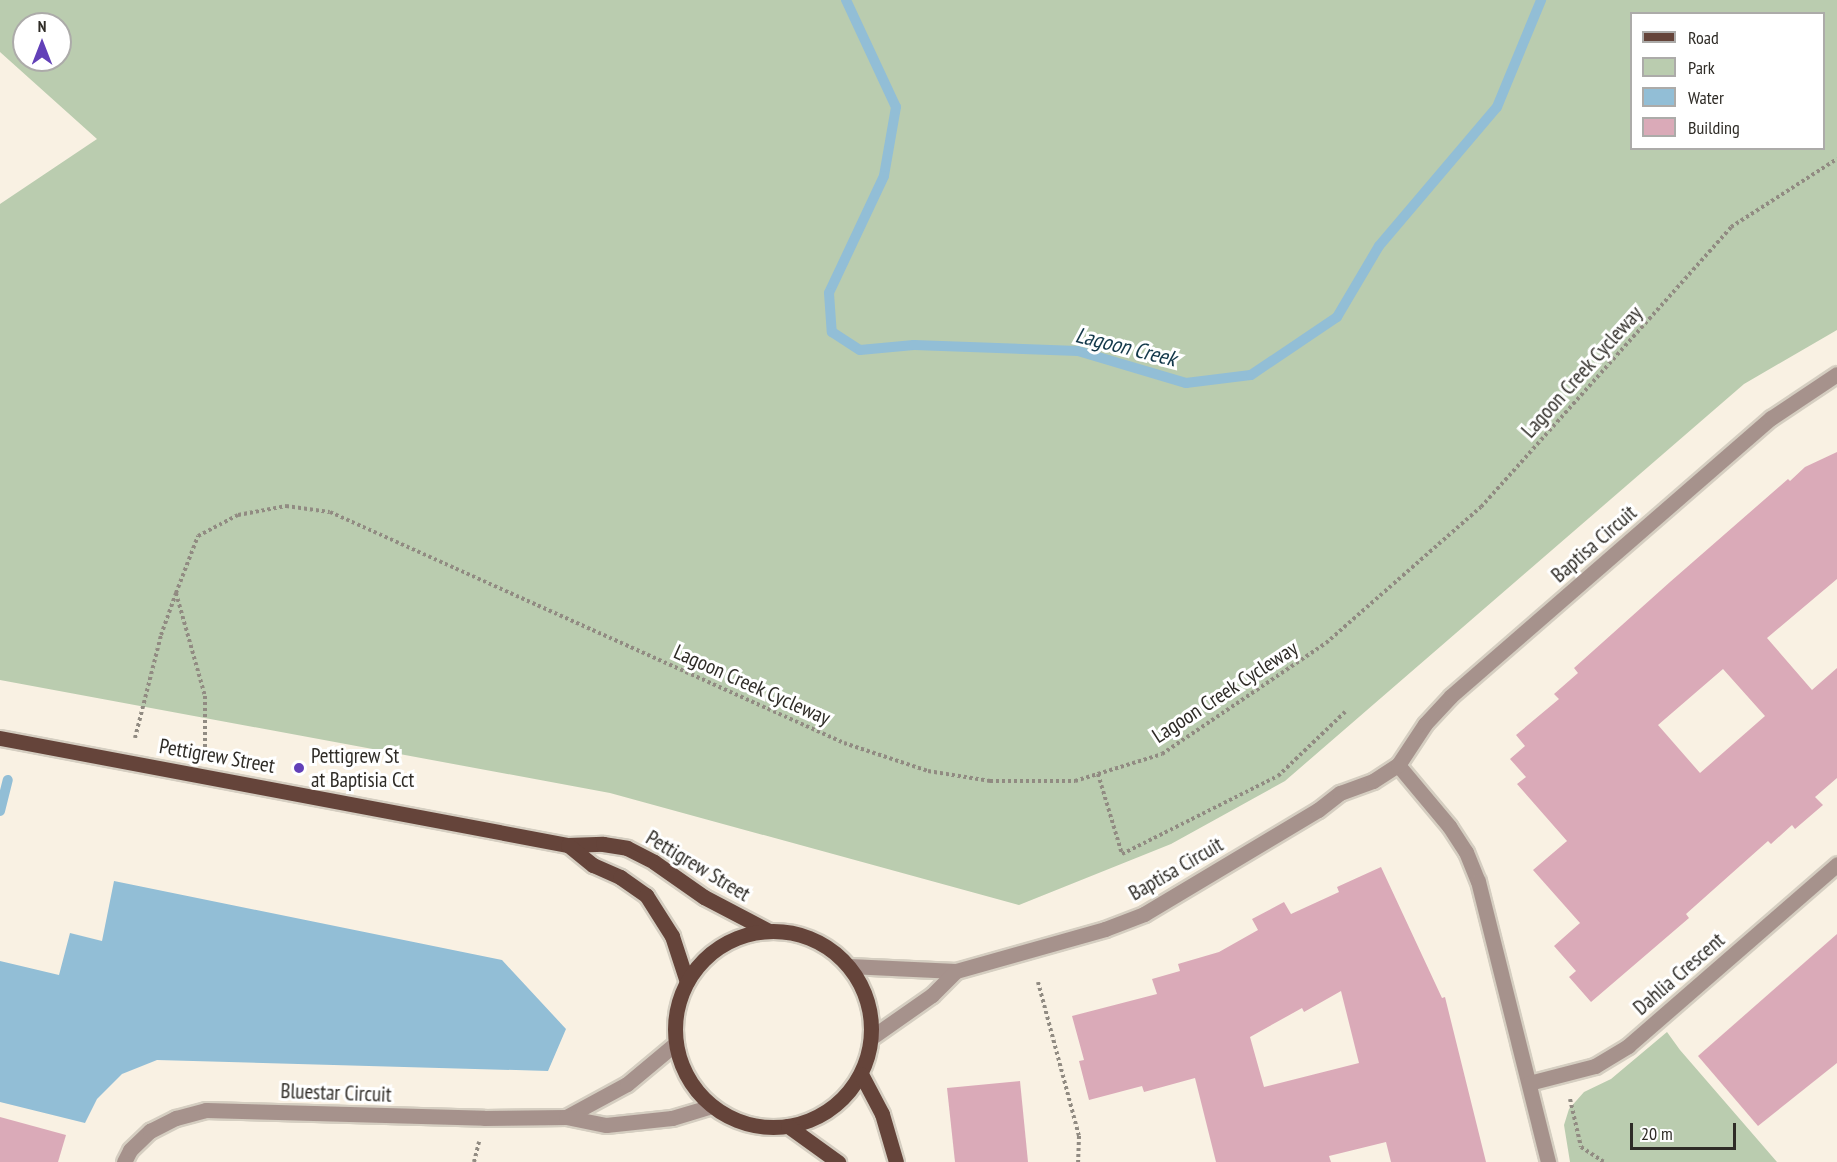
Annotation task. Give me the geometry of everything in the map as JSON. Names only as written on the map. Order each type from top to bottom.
[{"type":"main road","name":"Pettigrew Street","points":[[0,738],[202,774],[568,845],[603,844],[627,848],[654,862],[704,897],[769,931]]},
{"type":"main road","name":"Pettigrew Street","points":[[568,845],[593,866],[620,877],[646,895],[672,936],[687,982]]},
{"type":"main road","points":[[769,931],[799,934],[826,946],[849,966],[862,987],[868,1003],[872,1036],[861,1074],[843,1099],[818,1117],[788,1126],[761,1127],[735,1120],[712,1106],[694,1089],[682,1067],[676,1043],[676,1012],[687,982],[707,956],[736,938],[769,931]]},
{"type":"main road","points":[[861,1074],[882,1114],[896,1162]]},
{"type":"main road","points":[[788,1126],[838,1162]]},
{"type":"street","name":"Baptisa Circuit","points":[[849,966],[956,971],[1105,929],[1144,914],[1318,810],[1340,793],[1373,781],[1398,765],[1425,724],[1451,696],[1771,418],[1837,374]]},
{"type":"street","points":[[1398,765],[1449,826],[1466,852],[1478,881],[1548,1162]]},
{"type":"street","name":"Dahlia Crescent","points":[[1529,1083],[1595,1065],[1628,1046],[1837,864]]},
{"type":"street","name":"Baptisa Circuit","points":[[872,1036],[933,994],[956,971]]},
{"type":"street","name":"Bluestar Circuit","points":[[566,1117],[627,1084],[676,1043]]},
{"type":"street","name":"Bluestar Circuit","points":[[124,1162],[130,1150],[150,1131],[176,1118],[206,1110],[484,1118],[566,1117],[606,1125],[672,1118],[712,1106]]},
{"type":"path","name":"Lagoon Creek Cycleway","points":[[130,762],[161,635],[198,536],[238,514],[286,506],[330,512],[855,747],[928,771],[990,782],[1075,782],[1162,754],[1326,643],[1481,507],[1731,228],[1837,159]]},
{"type":"path","points":[[176,593],[205,696],[207,742],[202,774]]},
{"type":"path","points":[[1098,774],[1122,854],[1278,776],[1345,712]]},
{"type":"path","points":[[1038,982],[1079,1136],[1078,1162]]},
{"type":"path","points":[[1564,1075],[1577,1138],[1581,1147],[1604,1162]]},
{"type":"green space","points":[[0,0],[1837,0],[1837,330],[1744,384],[1285,781],[1171,844],[1019,905],[610,793],[0,680],[0,204],[97,139],[22,72],[72,72],[72,12],[12,12],[12,63],[0,52]]},
{"type":"green space","points":[[1667,1032],[1777,1162],[1570,1162],[1564,1125],[1569,1109],[1584,1092],[1611,1079]]},
{"type":"water","points":[[114,881],[502,960],[566,1029],[548,1071],[157,1060],[122,1074],[97,1099],[85,1123],[0,1102],[0,961],[59,975],[70,933],[102,941]]},
{"type":"building","points":[[1837,452],[1837,579],[1767,638],[1812,690],[1837,668],[1837,778],[1815,797],[1823,805],[1795,829],[1792,825],[1771,844],[1768,841],[1686,914],[1689,918],[1591,1002],[1569,977],[1576,971],[1554,946],[1580,923],[1533,870],[1567,841],[1517,784],[1526,777],[1510,759],[1525,746],[1516,735],[1559,699],[1554,694],[1578,673],[1574,668],[1788,479],[1790,481],[1805,467]],"holes":[[[1723,669],[1765,716],[1700,773],[1658,725]]]},
{"type":"building","points":[[1381,867],[1442,998],[1445,997],[1486,1162],[1391,1162],[1386,1142],[1329,1156],[1331,1162],[1216,1162],[1195,1078],[1144,1092],[1142,1086],[1089,1100],[1079,1061],[1084,1060],[1072,1016],[1157,994],[1152,979],[1180,971],[1178,964],[1219,952],[1258,930],[1252,919],[1284,902],[1291,914],[1339,892],[1337,887]],"holes":[[[1341,991],[1359,1063],[1264,1087],[1250,1037],[1302,1008],[1304,1012]]]},
{"type":"building","points":[[1837,934],[1837,1063],[1758,1126],[1698,1056]]},
{"type":"building","points":[[1020,1081],[1028,1162],[955,1162],[947,1088]]},
{"type":"building","points":[[0,1117],[66,1135],[58,1162],[0,1162]]},
{"type":"waterway","name":"Lagoon Creek","points":[[846,0],[896,107],[884,176],[829,293],[832,332],[860,350],[914,345],[1078,351],[1186,383],[1251,375],[1337,317],[1379,246],[1497,107],[1541,0]]},
{"type":"waterway","points":[[0,811],[8,780]]},
{"type":"place","name":"Pettigrew St at Baptisia Cct","points":[[299,768]]}]
